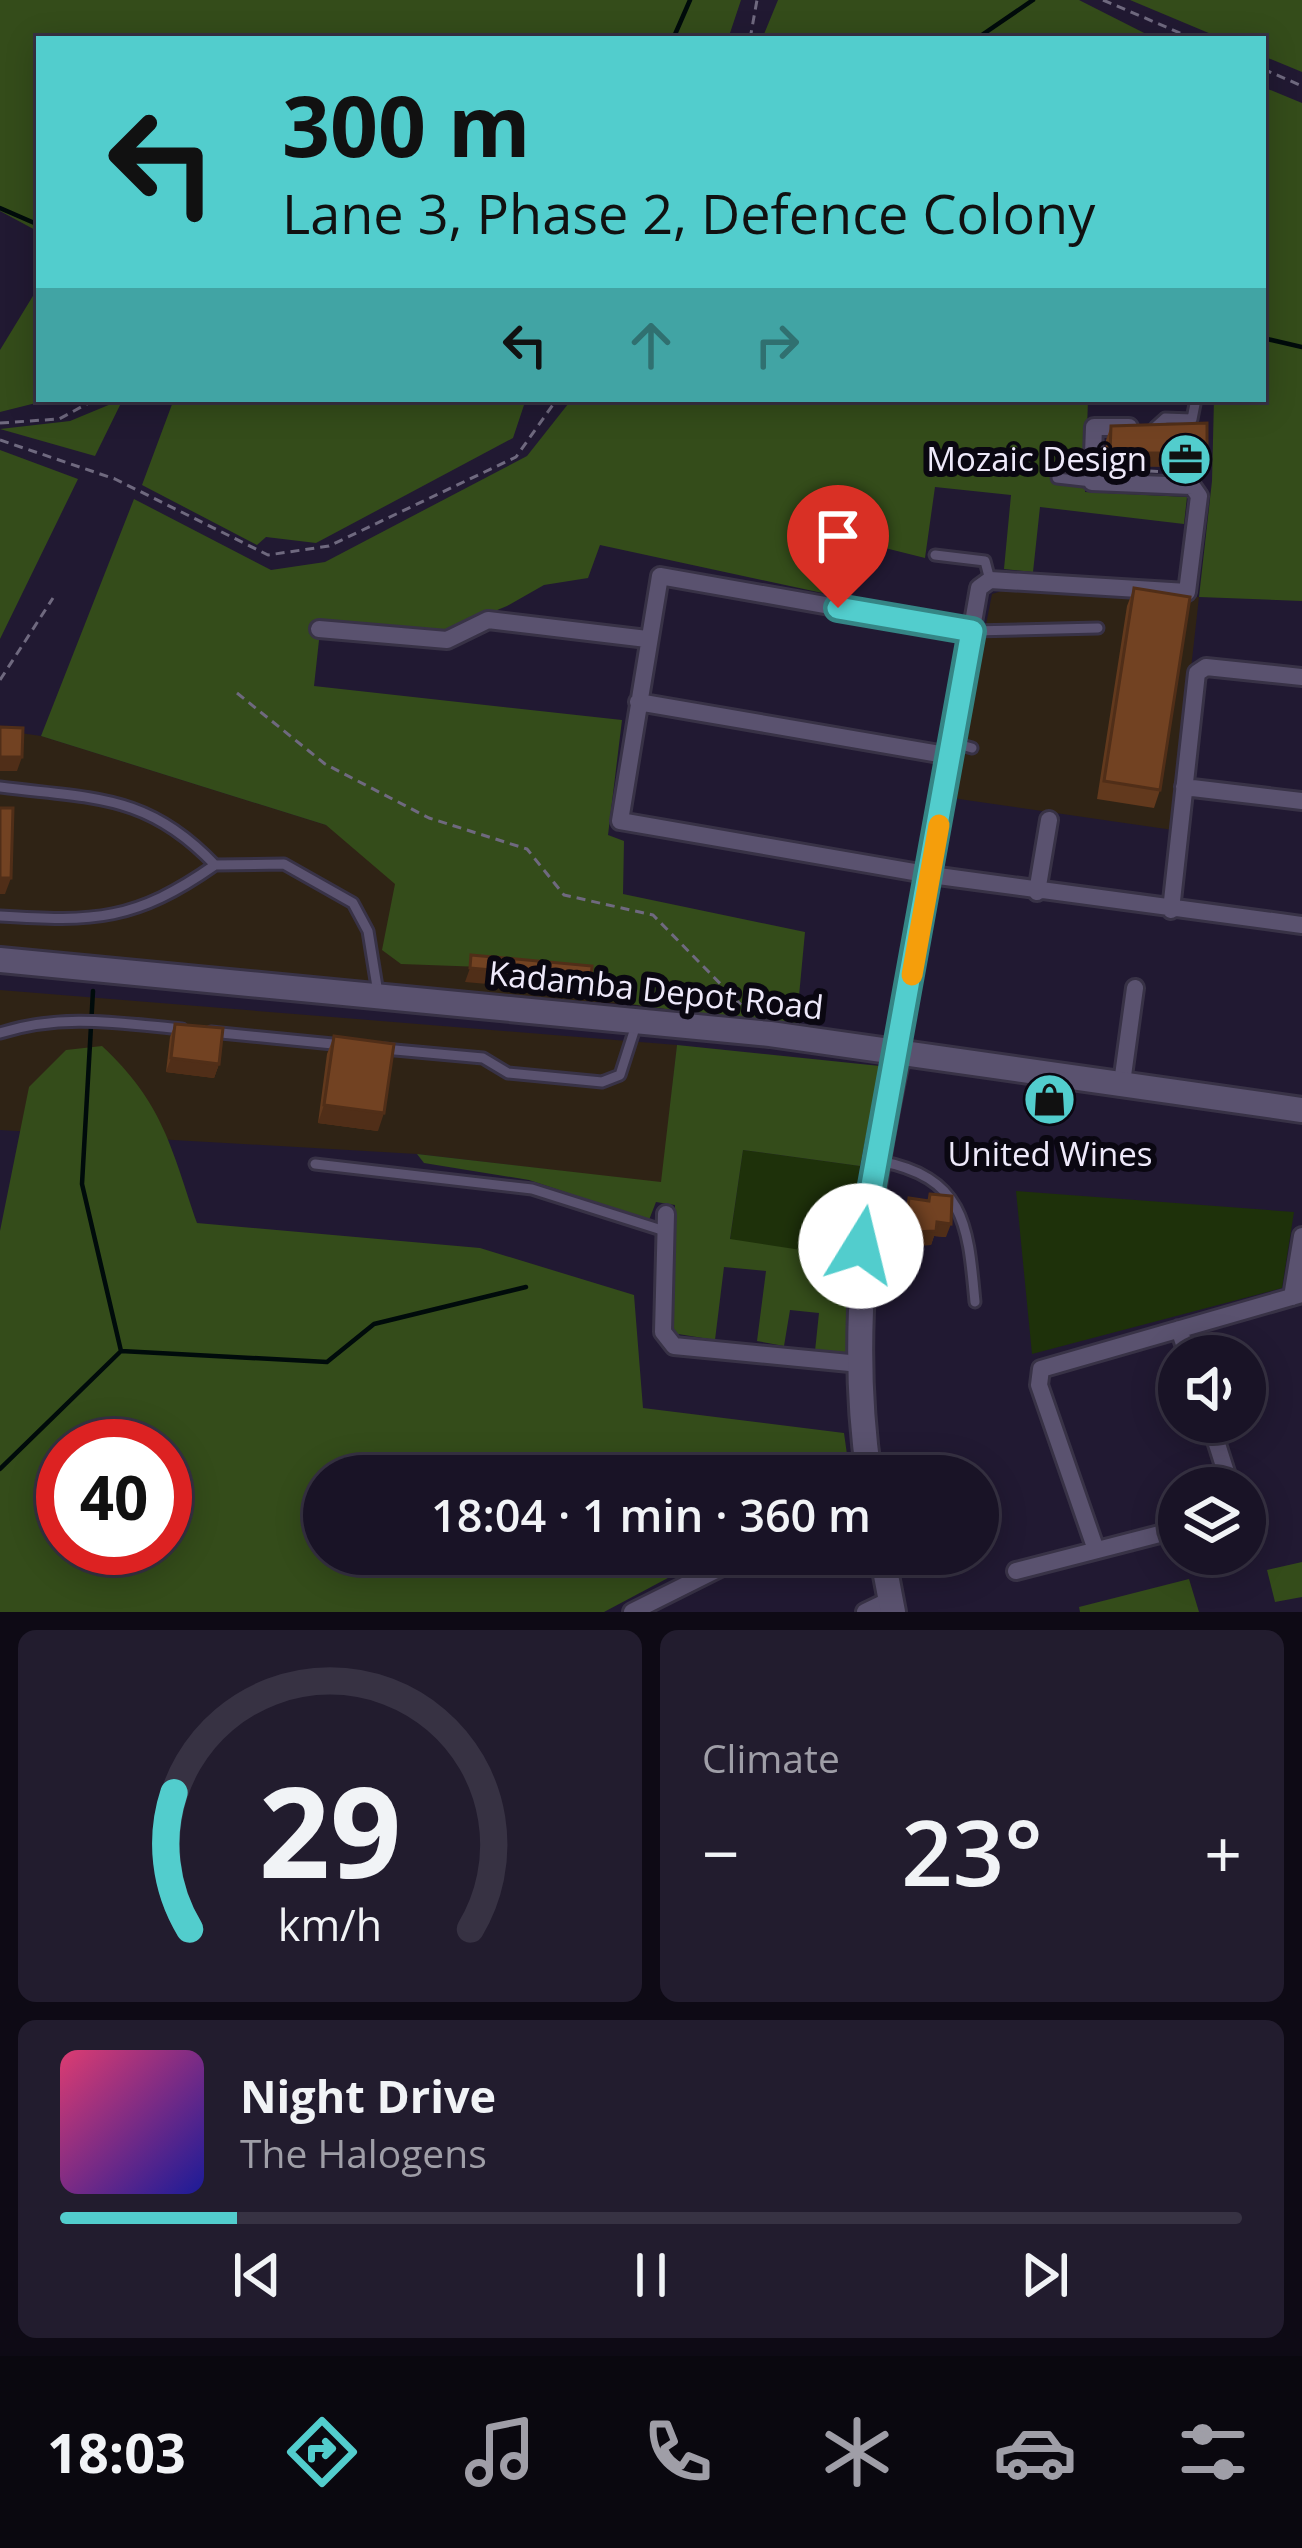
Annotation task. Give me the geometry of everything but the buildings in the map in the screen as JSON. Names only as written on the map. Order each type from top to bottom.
[{"type":"street","points":[[867,1455],[860,1364],[861,1246],[979,588],[990,580],[1187,592],[1199,496],[1186,486],[1092,482],[1094,427],[1155,427]]},
{"type":"street","points":[[972,631],[660,576],[620,821],[1037,892],[1302,925]]},
{"type":"street","points":[[320,629],[446,640],[488,620],[647,640]]},
{"type":"street","points":[[1171,910],[1197,673],[1206,667],[1302,677]]},
{"type":"street","points":[[638,703],[952,749]]},
{"type":"street","points":[[1184,787],[1302,801]]},
{"type":"street","points":[[1037,892],[1049,820]]},
{"type":"street","name":"Kadamba Depot Road","points":[[0,960],[770,1034],[1302,1110]]},
{"type":"street","points":[[1121,1083],[1136,988]]},
{"type":"street","points":[[667,1223],[663,1332],[674,1346],[860,1364]]},
{"type":"street","points":[[1096,1550],[1038,1376],[1052,1362],[1297,1295],[1302,1236]]},
{"type":"street","points":[[1180,1329],[1182,1335]]},
{"type":"street","points":[[1016,1571],[1158,1534]]},
{"type":"street","points":[[632,1612],[706,1575]]},
{"type":"street","points":[[865,1612],[891,1606],[886,1575]]},
{"type":"lane","points":[[1155,427],[1165,418],[1192,418],[1195,402]]},
{"type":"lane","points":[[1057,478],[1092,482]]},
{"type":"lane","points":[[935,556],[985,561],[990,580]]},
{"type":"lane","points":[[972,631],[1098,628]]},
{"type":"lane","points":[[952,749],[972,748]]},
{"type":"lane","points":[[0,787],[132,804],[182,830],[215,865]]},
{"type":"lane","points":[[0,916],[78,921],[163,901],[215,865],[284,864],[353,903],[368,931],[379,994]]},
{"type":"lane","points":[[0,1033],[39,1021],[73,1018],[346,1045]]},
{"type":"lane","points":[[369,1047],[483,1058],[508,1073],[602,1082],[620,1075],[637,1019]]},
{"type":"lane","points":[[874,1161],[915,1172],[951,1196],[970,1240],[975,1302]]},
{"type":"lane","points":[[315,1164],[532,1189],[667,1223]]},
{"type":"path","points":[[751,36],[757,0]]},
{"type":"path","points":[[1103,0],[1187,36]]},
{"type":"path","points":[[1266,70],[1302,86]]},
{"type":"path","points":[[0,423],[59,418],[90,402]]},
{"type":"path","points":[[0,440],[115,479],[268,555],[328,546],[515,457],[555,402]]},
{"type":"path","points":[[1186,466],[1186,486]]},
{"type":"path","points":[[1149,471],[1170,467]]},
{"type":"path","points":[[0,680],[53,598]]},
{"type":"path","points":[[237,693],[325,764],[429,818],[527,849],[564,895],[653,915],[770,1034]]},
{"type":"shaded area","points":[[1011,588],[1199,597],[1173,830],[952,798],[992,594]]},
{"type":"shaded area","points":[[0,730],[41,736],[326,825],[650,903],[646,1006],[0,954]]},
{"type":"shaded area","points":[[0,990],[677,1045],[662,1183],[417,1154],[0,1130]]},
{"type":"green space","points":[[0,0],[741,0],[729,36],[36,36],[36,230],[0,211]]},
{"type":"green space","points":[[778,0],[1079,0],[1150,36],[763,36]]},
{"type":"green space","points":[[1130,0],[1302,0],[1302,72],[1266,57],[1266,36],[1216,36]]},
{"type":"green space","points":[[1266,88],[1302,103],[1302,601],[1199,597],[1212,481],[1214,402],[1266,402]]},
{"type":"green space","points":[[36,291],[36,402],[40,402],[0,412],[0,350]]},
{"type":"green space","points":[[122,402],[95,456],[0,429],[70,421]]},
{"type":"green space","points":[[173,402],[525,402],[513,438],[316,543],[266,537],[257,545],[142,485]]},
{"type":"green space","points":[[570,402],[1088,402],[1085,492],[1187,497],[1184,524],[1040,507],[1033,572],[1004,569],[1011,495],[935,487],[925,558],[837,536],[827,594],[600,545],[588,578],[544,585],[446,631],[321,622],[314,686],[622,720],[608,835],[624,841],[623,894],[805,932],[796,1028],[610,1001],[602,978],[564,970],[401,964],[382,950],[395,884],[326,825],[41,736],[134,499],[271,570],[325,562],[527,456]]},
{"type":"green space","points":[[0,450],[78,479],[0,639]]},
{"type":"green space","points":[[677,1045],[880,1066],[860,1166],[743,1150],[730,1239],[847,1257],[846,1356],[815,1351],[819,1313],[790,1310],[784,1346],[757,1341],[766,1271],[724,1267],[715,1340],[672,1333],[675,1205],[656,1202],[649,1220],[529,1180],[424,1163],[417,1154],[661,1182]]},
{"type":"green space","points":[[102,1046],[139,1087],[163,1127],[197,1223],[480,1248],[634,1295],[643,1408],[844,1433],[847,1455],[303,1455],[303,1575],[674,1575],[604,1612],[0,1612],[0,1231],[29,1087],[66,1050]]},
{"type":"green space","points":[[743,1150],[860,1166],[847,1257],[730,1240]]},
{"type":"green space","points":[[1016,1191],[1294,1212],[1282,1288],[1032,1354]]},
{"type":"green space","points":[[1302,1562],[1302,1597],[1275,1602],[1267,1570]]},
{"type":"green space","points":[[1189,1579],[1199,1612],[1080,1612],[1079,1607]]},
{"type":"waterway","points":[[674,36],[690,0]]},
{"type":"waterway","points":[[980,36],[1033,0]]},
{"type":"waterway","points":[[0,208],[36,224]]},
{"type":"waterway","points":[[1266,339],[1302,347]]},
{"type":"waterway","points":[[93,991],[82,1184],[121,1351]]},
{"type":"waterway","points":[[0,1469],[121,1351],[327,1362],[374,1324],[526,1287]]},
{"type":"slow traffic","points":[[912,975],[939,825]]},
{"type":"place","name":"Mozaic Design","points":[[1186,459]]},
{"type":"place","name":"United Wines","points":[[1050,1100]]},
{"type":"route","points":[[838,608],[972,631],[861,1246]]}]
